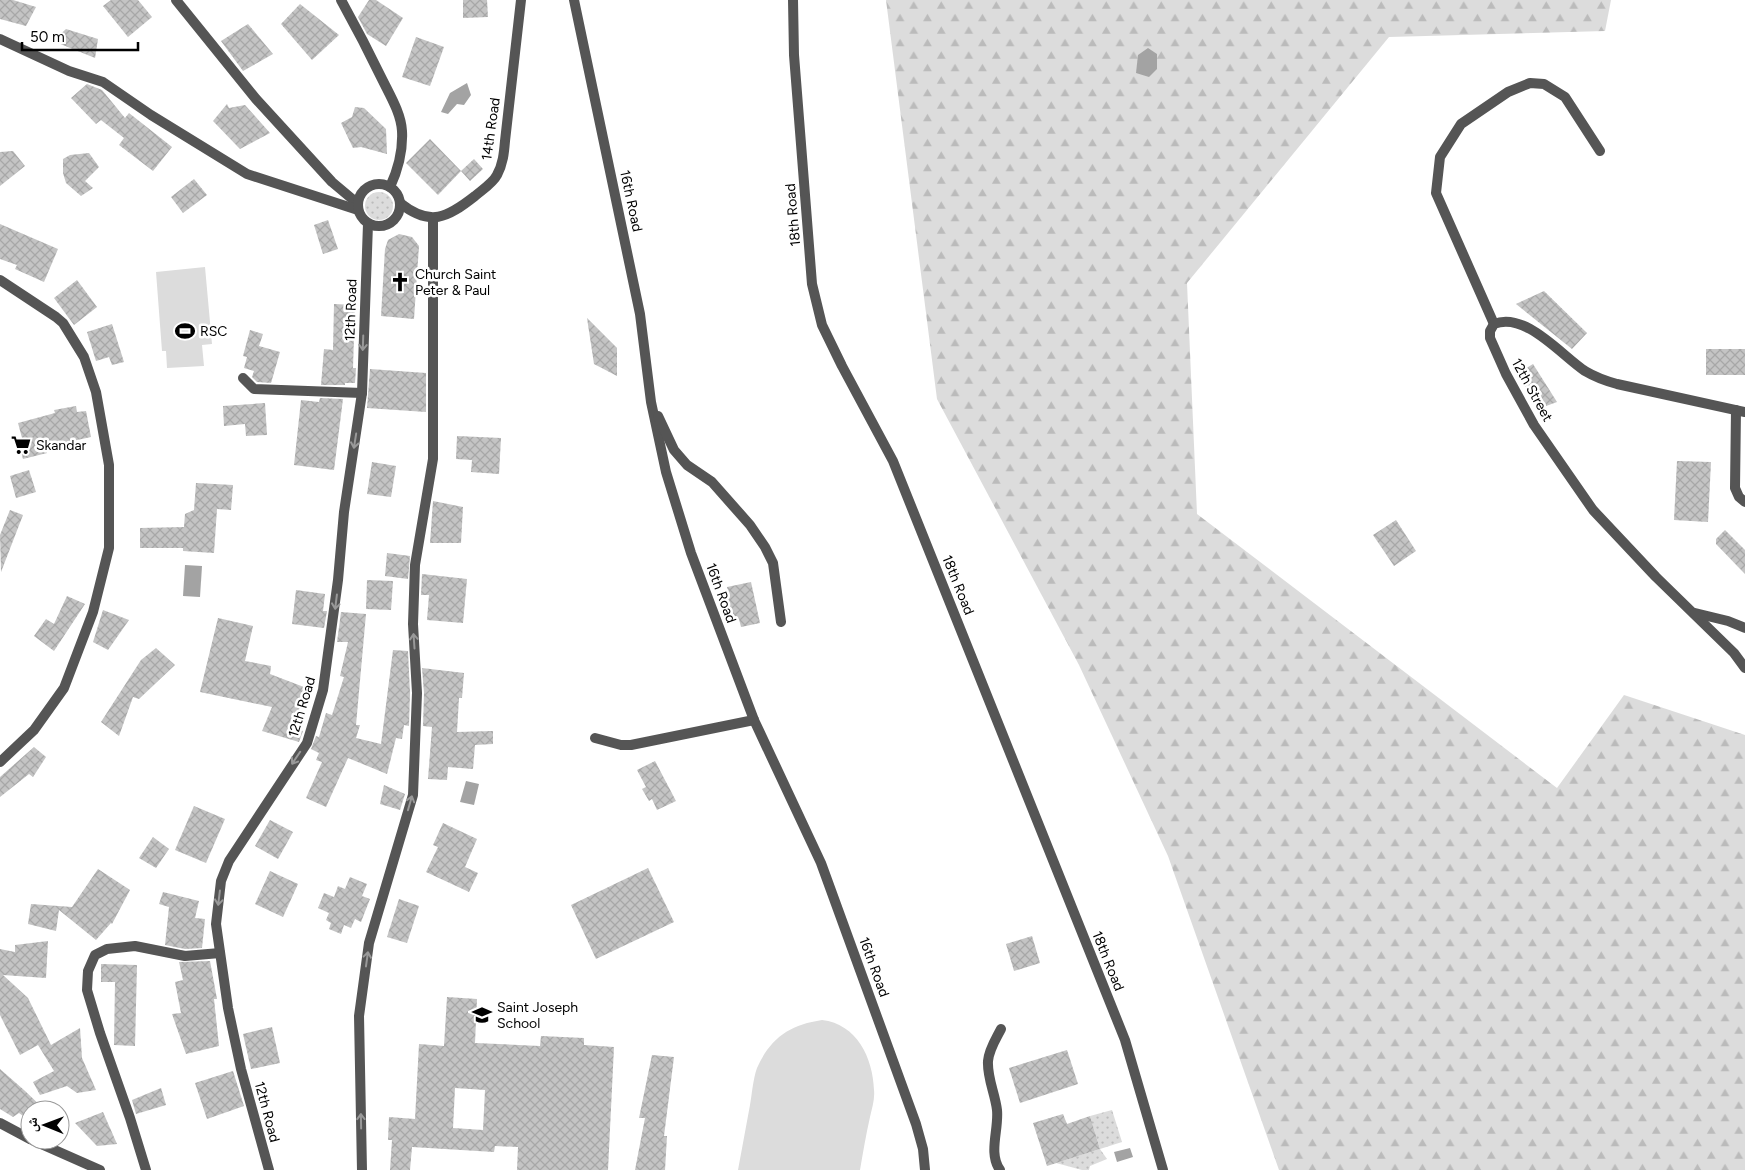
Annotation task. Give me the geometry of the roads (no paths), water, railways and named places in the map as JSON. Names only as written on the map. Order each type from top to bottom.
[{"type":"street","points":[[176,0],[256,98],[332,182],[357,206],[360,216],[368,224],[374,226],[387,225],[397,216],[400,203],[398,196],[390,187],[378,184],[372,185],[362,192],[357,206]]},
{"type":"street","points":[[341,0],[364,41],[395,105],[400,123],[402,132],[398,169],[390,187]]},
{"type":"street","name":"14th Road","points":[[433,218],[450,214],[496,177],[502,162],[505,141],[521,0]]},
{"type":"street","name":"16th Road","points":[[574,0],[640,314],[651,402],[666,472],[691,553],[754,720],[821,863],[916,1124],[925,1170]]},
{"type":"street","name":"18th Road","points":[[792,0],[794,55],[812,284],[822,325],[850,382],[893,461],[1125,1040],[1163,1170]]},
{"type":"street","points":[[0,39],[69,71],[103,82],[151,115],[247,174],[357,206]]},
{"type":"street","points":[[1600,152],[1565,97],[1544,84],[1530,83],[1508,92],[1462,124],[1440,157],[1436,192],[1494,324],[1507,320],[1534,331],[1584,370],[1600,379],[1741,411],[1735,488],[1739,497],[1745,502]]},
{"type":"street","points":[[362,1170],[359,1016],[370,943],[413,794],[417,693],[413,624],[414,565],[433,459],[433,218],[415,213],[400,203]]},
{"type":"street","name":"12th Road","points":[[269,1170],[241,1069],[228,1008],[216,924],[221,880],[228,861],[307,743],[324,690],[337,590],[344,512],[362,393],[368,224]]},
{"type":"street","points":[[0,280],[56,317],[84,357],[96,392],[107,450],[110,538],[108,560],[93,612],[64,688],[34,730],[0,762]]},
{"type":"street","name":"12th Street","points":[[1494,324],[1490,331],[1490,338],[1506,374],[1534,425],[1593,510],[1656,577],[1744,664]]},
{"type":"street","points":[[243,378],[254,389],[362,393]]},
{"type":"street","points":[[651,402],[674,450],[687,465],[712,482],[750,525],[765,547],[773,563],[781,622]]},
{"type":"street","points":[[1694,613],[1728,621],[1745,628]]},
{"type":"street","points":[[595,738],[621,745],[631,745],[754,720]]},
{"type":"street","points":[[146,1170],[87,990],[86,982],[90,965],[95,955],[107,949],[135,946],[184,956],[220,953]]},
{"type":"street","points":[[999,1170],[994,1157],[997,1110],[988,1068],[991,1048],[1001,1028]]},
{"type":"street","points":[[0,1123],[20,1134]]},
{"type":"street","points":[[54,1150],[100,1170]]},
{"type":"place","name":"Church Saint Peter & Paul","points":[[400,282]]},
{"type":"place","name":"RSC","points":[[185,331]]},
{"type":"place","name":"Skandar","points":[[21,445]]},
{"type":"place","name":"Saint Joseph School","points":[[482,1015]]}]
